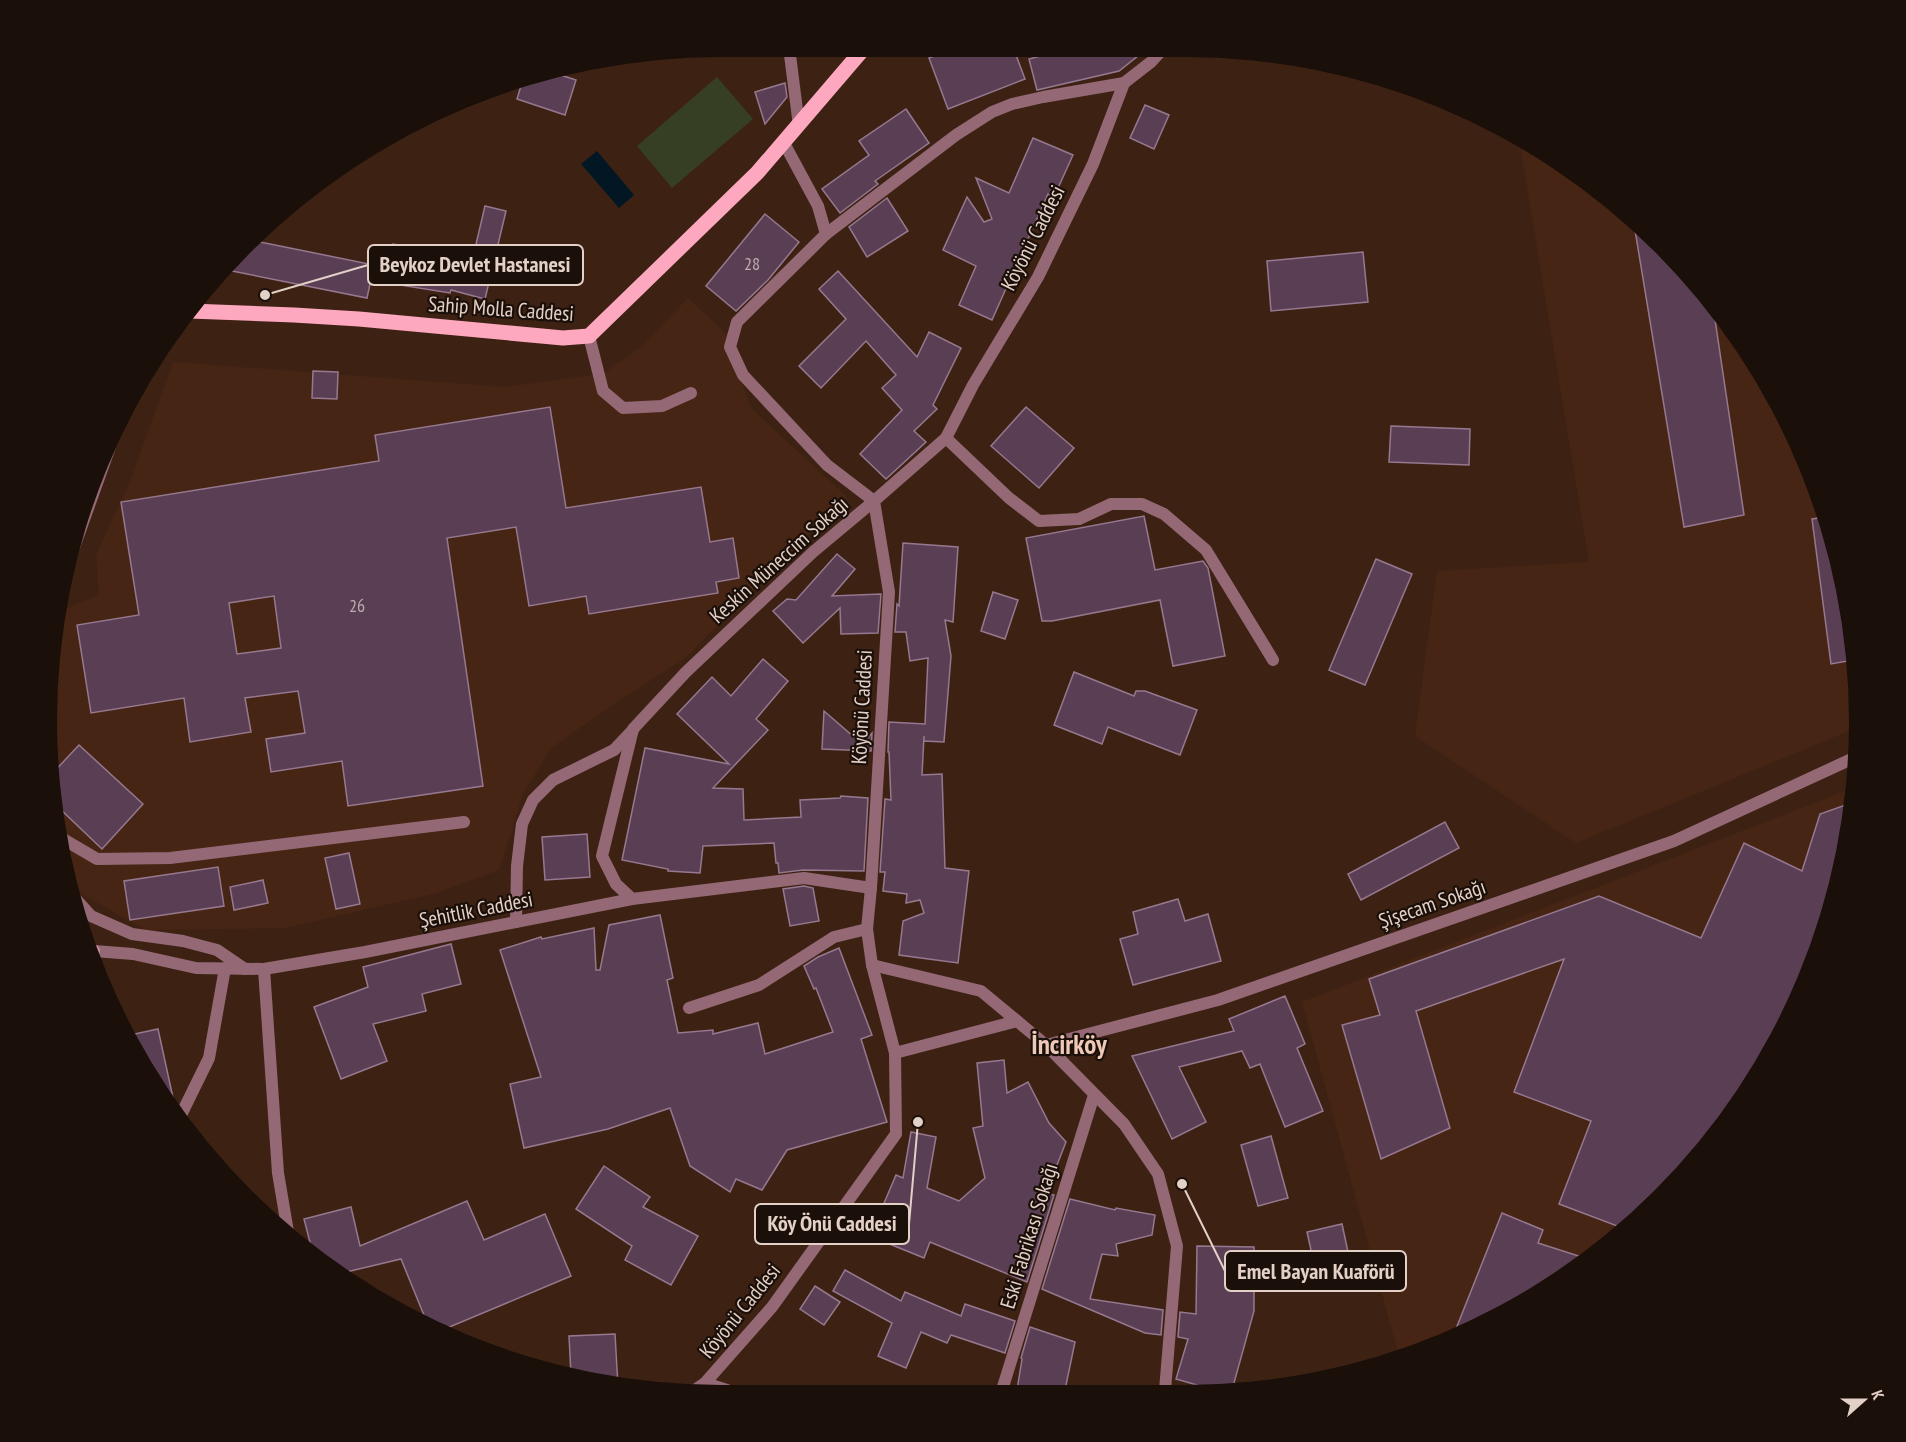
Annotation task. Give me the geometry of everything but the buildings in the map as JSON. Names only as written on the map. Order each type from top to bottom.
[{"type":"main road","name":"Sahip Molla Caddesi","points":[[199,311],[294,315],[563,338],[589,336],[757,173],[857,57]]},
{"type":"street","points":[[790,57],[799,126]]},
{"type":"street","points":[[1124,83],[1156,57]]},
{"type":"street","name":"Keskin Müneccim Sokağı","points":[[516,922],[517,866],[522,824],[533,800],[553,780],[614,750],[686,672],[813,552],[874,501],[827,465],[743,375],[730,347],[737,322],[826,234],[956,135],[992,112],[1012,104],[1043,97],[1124,83]]},
{"type":"street","name":"Köyönü Caddesi","points":[[701,1385],[772,1307],[896,1134],[895,1053],[872,965],[867,929],[889,592],[874,501],[946,438],[973,385],[1038,277],[1094,164],[1124,83]]},
{"type":"street","points":[[784,143],[818,206],[826,234]]},
{"type":"street","points":[[589,336],[603,391],[623,408],[662,406],[691,393]]},
{"type":"street","points":[[946,438],[1009,498],[1040,520],[1079,519],[1111,504],[1142,504],[1164,514],[1206,550],[1273,660]]},
{"type":"street","name":"Keskin Müneccim Sokağı","points":[[632,899],[616,884],[602,856],[633,729]]},
{"type":"street","name":"Şişecam Sokağı","points":[[1046,1045],[1218,1000],[1674,841],[1848,761]]},
{"type":"street","points":[[69,842],[97,859],[170,858],[464,822]]},
{"type":"street","name":"Şehitlik Caddesi","points":[[98,950],[133,954],[196,968],[264,969],[632,899],[804,878],[871,888]]},
{"type":"street","points":[[85,909],[91,916],[132,934],[183,941],[217,950],[245,969]]},
{"type":"street","points":[[689,1008],[759,985],[834,937],[867,929]]},
{"type":"street","points":[[872,965],[981,991],[1046,1045],[1124,1124],[1158,1174],[1177,1246],[1165,1385]]},
{"type":"street","points":[[183,1110],[209,1059],[225,968]]},
{"type":"street","points":[[264,969],[278,1173],[286,1223]]},
{"type":"street","points":[[895,1053],[1017,1021]]},
{"type":"street","name":"Eski Fabrikası Sokağı","points":[[1004,1385],[1094,1095]]},
{"type":"shaded area","points":[[1521,148],[1589,194],[1655,251],[1712,317],[1760,389],[1781,427],[1798,467],[1814,508],[1826,549],[1843,634],[1848,678],[1849,731],[1576,843],[1415,736],[1437,571],[1589,562]]},
{"type":"shaded area","points":[[688,298],[732,339],[733,356],[751,408],[847,497],[684,659],[551,748],[523,794],[499,870],[437,893],[285,928],[146,930],[80,893],[70,851],[58,764],[58,678],[67,608],[99,595],[96,555],[129,484],[173,362],[504,387],[603,374],[642,346]]},
{"type":"shaded area","points":[[1845,791],[1836,851],[1826,893],[1814,934],[1798,975],[1781,1015],[1760,1053],[1712,1125],[1655,1191],[1589,1248],[1554,1273],[1479,1317],[1397,1350],[1302,1002]]},
{"type":"green space","points":[[717,77],[753,119],[672,188],[637,146]]},
{"type":"water","points":[[597,151],[634,195],[619,208],[581,164]]},
{"type":"place","name":"Beykoz Devlet Hastanesi","points":[[265,295]]},
{"type":"place","name":"Köy Önü Caddesi","points":[[918,1122]]},
{"type":"place","name":"Emel Bayan Kuaförü","points":[[1182,1184]]},
{"type":"district","name":"İncirköy","points":[[1069,1045]]}]
